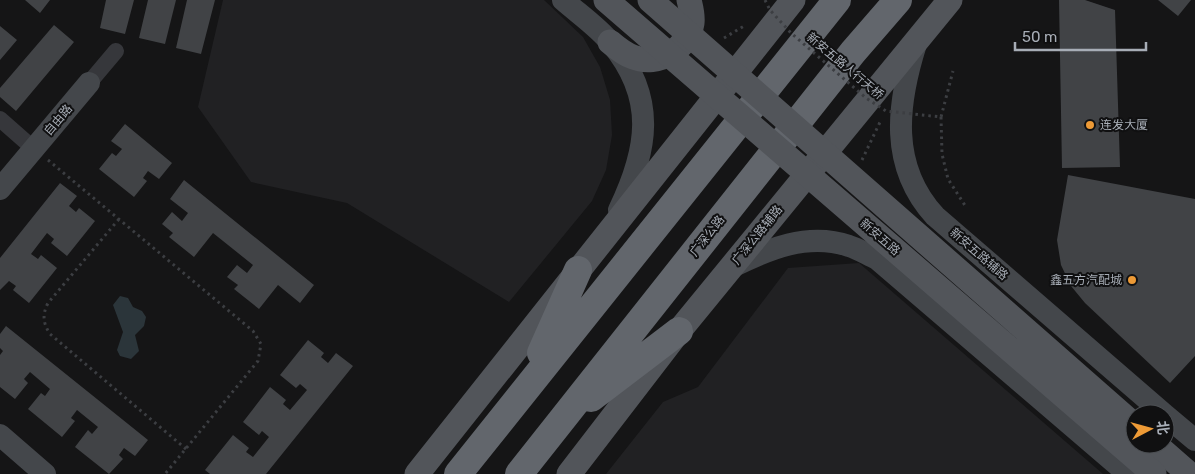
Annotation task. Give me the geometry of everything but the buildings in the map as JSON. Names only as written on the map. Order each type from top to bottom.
[{"type":"highway","points":[[458,474],[837,0]]},
{"type":"highway","name":"广深公路","points":[[519,474],[853,52],[898,0]]},
{"type":"highway","points":[[526,388],[578,270]]},
{"type":"highway","points":[[558,423],[679,331]]},
{"type":"main road","points":[[563,0],[610,42],[634,58],[649,60],[664,57],[677,50],[686,38],[692,24],[689,0]]},
{"type":"main road","name":"新安五路","points":[[606,0],[1154,474]]},
{"type":"main road","points":[[650,0],[1125,417]]},
{"type":"main road","points":[[417,474],[793,0]]},
{"type":"main road","name":"广深公路辅路","points":[[569,474],[679,331],[950,0]]},
{"type":"main road","name":"新安五路辅路","points":[[916,41],[906,73],[900,133],[903,155],[921,201],[935,216],[1153,404]]},
{"type":"main road","points":[[608,232],[634,179],[642,139],[643,112],[639,88],[626,63],[610,42]]},
{"type":"main road","name":"自由路","points":[[0,189],[89,83]]},
{"type":"main road","points":[[731,267],[772,248],[797,242],[826,241],[849,246],[877,259],[1128,474]]},
{"type":"main road","name":"新安五路辅路","points":[[1175,423],[1195,440]]},
{"type":"main road","points":[[0,435],[44,474]]},
{"type":"main road","points":[[1166,454],[1189,474]]},
{"type":"street","name":"自由路","points":[[89,83],[116,51]]},
{"type":"street","points":[[0,119],[34,148]]},
{"type":"path","name":"新安五路人行天桥","points":[[765,0],[770,10],[791,33],[866,98],[886,111],[942,118]]},
{"type":"path","points":[[762,14],[770,10]]},
{"type":"path","points":[[716,43],[747,24]]},
{"type":"path","points":[[953,71],[942,118],[942,154],[948,179],[966,207]]},
{"type":"path","points":[[861,161],[886,111]]},
{"type":"path","points":[[34,148],[253,331],[261,344],[258,361],[165,474]]},
{"type":"path","points":[[119,219],[48,303],[44,310],[45,326],[50,334],[186,449]]},
{"type":"shaded area","points":[[223,0],[544,0],[583,37],[600,67],[610,100],[612,135],[606,170],[592,201],[509,302],[347,203],[251,182],[198,107]]},
{"type":"shaded area","points":[[859,263],[1103,474],[606,474],[663,402],[698,387],[788,268]]},
{"type":"shaded area","points":[[120,296],[128,298],[133,307],[142,311],[146,317],[144,326],[135,335],[139,351],[131,359],[120,356],[117,350],[123,332],[113,305]]},
{"type":"place","name":"连发大厦","points":[[1090,125]]},
{"type":"place","name":"鑫五方汽配城","points":[[1132,280]]}]
